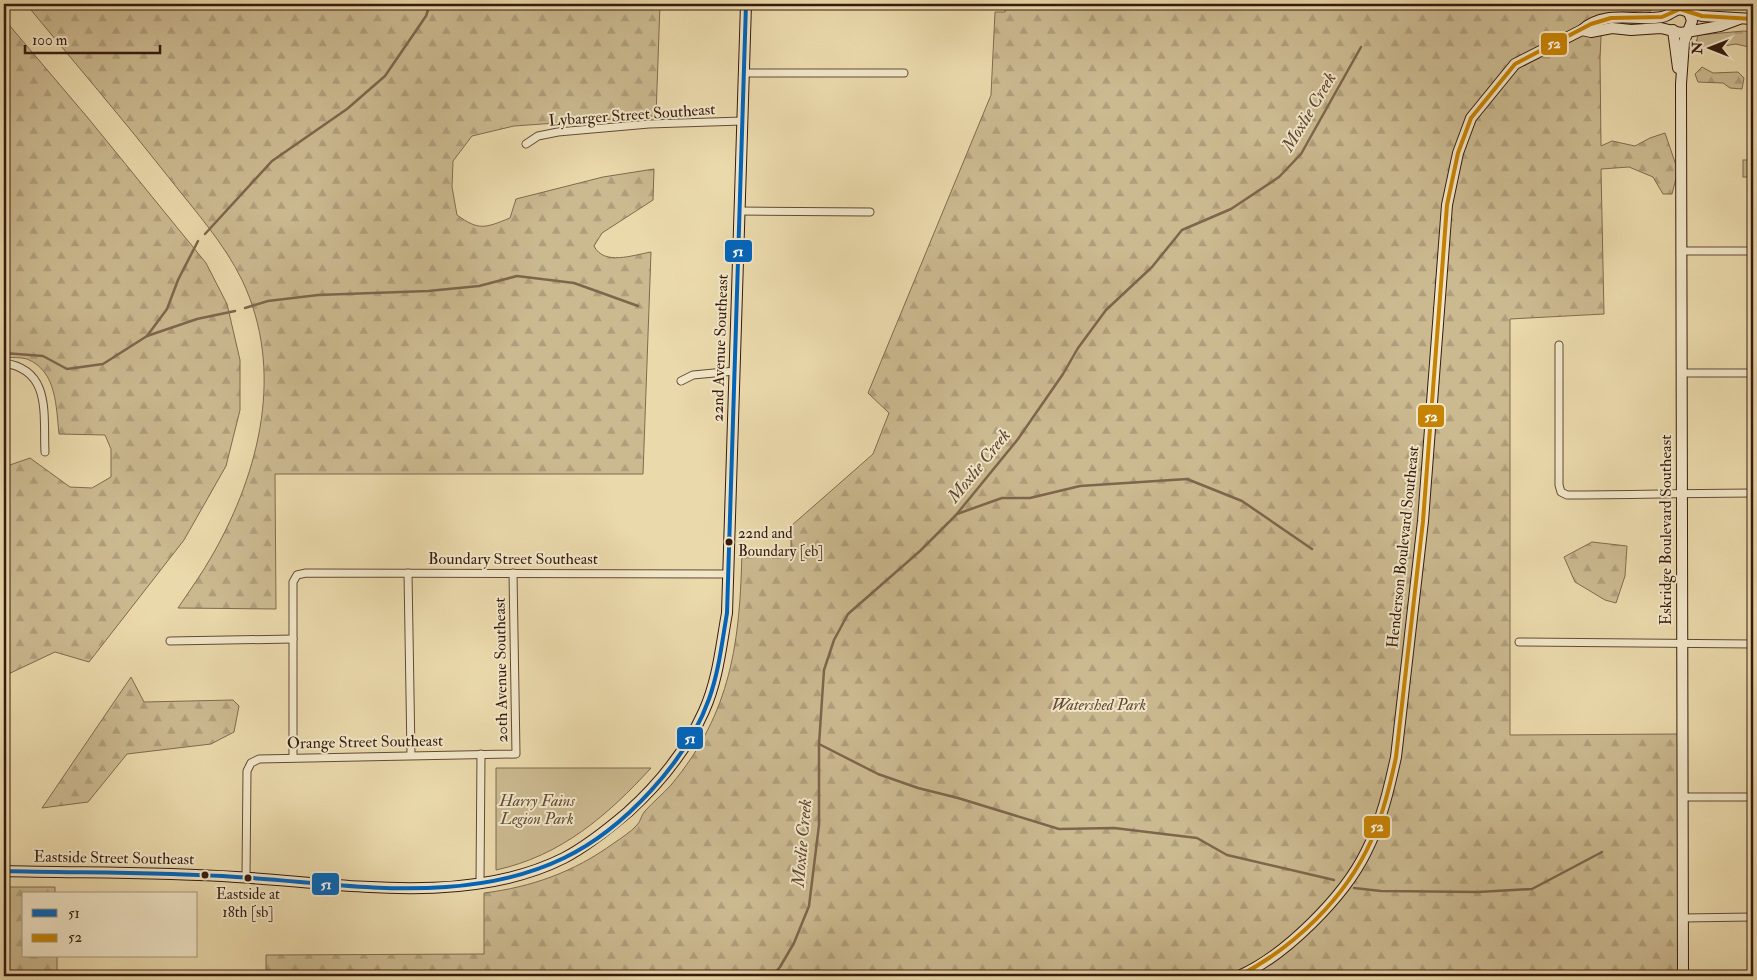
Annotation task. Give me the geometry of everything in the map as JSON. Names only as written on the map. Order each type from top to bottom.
[{"type":"street","name":"22nd Avenue Southeast","points":[[728,574],[746,4]]},
{"type":"street","points":[[1738,20],[1720,26],[1680,33],[1673,30],[1669,21],[1675,9],[1684,9],[1738,20],[1753,20]]},
{"type":"street","name":"Henderson Boulevard Southeast","points":[[1239,976],[1269,958],[1308,928],[1341,889],[1366,853],[1387,796],[1396,757],[1423,521],[1447,205],[1458,153],[1471,118],[1515,64],[1582,30],[1590,23],[1632,16],[1661,17],[1675,9]]},
{"type":"street","points":[[1687,31],[1692,24],[1689,10]]},
{"type":"street","name":"Henderson Boulevard Southeast","points":[[1582,30],[1591,32],[1612,28],[1673,30]]},
{"type":"street","name":"Eskridge Boulevard Southeast","points":[[1673,30],[1681,84]]},
{"type":"street","name":"Eskridge Boulevard Southeast","points":[[1683,976],[1681,84],[1687,31]]},
{"type":"street","points":[[744,73],[904,73]]},
{"type":"street","name":"Lybarger Street Southeast","points":[[526,144],[538,136],[558,132],[649,124],[742,121]]},
{"type":"street","points":[[739,211],[870,212]]},
{"type":"street","points":[[1681,251],[1753,252]]},
{"type":"street","points":[[1559,345],[1559,485],[1561,492],[1567,495],[1753,493]]},
{"type":"street","points":[[4,363],[20,367],[29,372],[36,380],[43,401],[44,452]]},
{"type":"street","points":[[681,382],[693,375],[734,371]]},
{"type":"street","points":[[1681,373],[1753,373]]},
{"type":"street","points":[[408,573],[411,755]]},
{"type":"street","name":"20th Avenue Southeast","points":[[480,883],[482,754],[516,754],[513,573]]},
{"type":"street","name":"Boundary Street Southeast","points":[[293,639],[293,582],[297,574],[728,574]]},
{"type":"street","name":"Eastside Street Southeast","points":[[4,871],[183,873],[246,877],[308,884],[366,886],[480,883],[539,869],[565,858],[588,844],[618,820],[659,781],[682,748],[704,710],[718,666],[727,613],[728,574]]},
{"type":"street","points":[[170,642],[293,639],[293,757]]},
{"type":"street","points":[[1519,642],[1681,645],[1753,644]]},
{"type":"street","name":"Orange Street Southeast","points":[[246,877],[247,771],[251,764],[259,759],[482,754]]},
{"type":"street","points":[[1683,797],[1753,797]]},
{"type":"street","points":[[1683,918],[1753,917]]},
{"type":"green space","points":[[26,4],[660,4],[656,116],[514,126],[472,136],[453,161],[452,187],[457,215],[471,224],[488,226],[510,218],[516,199],[603,177],[654,169],[653,200],[602,233],[594,246],[605,256],[620,258],[651,252],[643,474],[275,474],[276,609],[178,608],[209,561],[230,522],[254,455],[261,420],[264,384],[262,349],[255,314],[235,266],[209,228]]},
{"type":"green space","name":"Watershed Park","points":[[1006,4],[1651,4],[1651,11],[1622,12],[1602,17],[1600,58],[1601,146],[1612,141],[1635,146],[1665,133],[1678,171],[1672,194],[1663,194],[1653,177],[1629,167],[1601,169],[1604,314],[1510,319],[1510,735],[1682,734],[1683,976],[266,976],[266,955],[484,954],[484,893],[536,882],[552,877],[584,862],[632,830],[645,811],[671,785],[691,758],[708,730],[720,703],[729,674],[739,615],[742,550],[791,551],[791,526],[873,454],[889,413],[868,393],[991,95],[995,12],[1005,12]]},
{"type":"green space","points":[[1693,4],[1753,4],[1753,7],[1699,7]]},
{"type":"green space","points":[[4,19],[88,118],[206,263],[227,304],[240,360],[240,410],[226,466],[184,540],[89,662],[55,652],[4,676],[4,467],[30,458],[70,487],[92,488],[111,477],[111,449],[105,435],[59,434],[53,391],[50,381],[44,372],[27,359],[4,357]]},
{"type":"green space","points":[[1753,32],[1753,48],[1736,44],[1699,50],[1696,43],[1698,35]]},
{"type":"green space","points":[[1702,67],[1713,73],[1738,72],[1744,78],[1742,89],[1730,88],[1723,83],[1698,82],[1695,74]]},
{"type":"green space","points":[[1743,160],[1751,160],[1751,177],[1743,177]]},
{"type":"green space","points":[[1592,542],[1627,546],[1625,576],[1616,603],[1605,600],[1575,582],[1564,557]]},
{"type":"green space","points":[[131,677],[144,702],[233,700],[239,706],[234,732],[211,744],[127,754],[88,802],[42,808]]},
{"type":"green space","name":"Harry Fains Legion Park","points":[[496,768],[651,768],[618,802],[582,831],[542,855],[520,864],[496,870]]},
{"type":"green space","points":[[4,887],[55,887],[55,892],[22,892],[22,958],[57,958],[57,976],[11,976],[4,937]]},
{"type":"waterway","points":[[205,234],[272,161],[347,109],[385,76],[426,16],[430,4]]},
{"type":"waterway","name":"Moxlie Creek","points":[[772,976],[780,967],[794,943],[809,906],[819,825],[819,744],[824,670],[834,640],[848,614],[920,551],[956,515],[1018,439],[1063,374],[1078,348],[1106,310],[1152,267],[1182,230],[1231,209],[1279,177],[1301,154],[1361,47]]},
{"type":"waterway","points":[[147,336],[167,309],[178,280],[198,241]]},
{"type":"waterway","points":[[245,308],[268,301],[318,295],[428,291],[479,286],[517,276],[574,283],[638,306]]},
{"type":"waterway","points":[[4,353],[43,356],[67,369],[103,364],[147,336],[197,319],[235,311]]},
{"type":"waterway","points":[[957,514],[1002,498],[1030,498],[1080,486],[1187,479],[1242,501],[1312,549]]},
{"type":"waterway","points":[[819,744],[878,774],[918,788],[958,798],[1059,829],[1114,828],[1197,838],[1227,855],[1334,880]]},
{"type":"waterway","points":[[1354,888],[1381,891],[1478,892],[1532,889],[1602,852]]},
{"type":"transit line","name":"51","points":[[4,871],[207,875],[394,888],[461,886],[492,881],[536,870],[564,858],[609,830],[651,791],[686,746],[709,699],[718,667],[727,613],[746,4]]},
{"type":"transit line","name":"52","points":[[1239,976],[1279,951],[1298,936],[1332,902],[1360,862],[1371,841],[1386,800],[1396,757],[1423,521],[1447,205],[1458,153],[1471,118],[1515,64],[1591,24],[1611,18],[1662,17],[1680,9],[1702,16],[1753,19]]},
{"type":"place","name":"22nd and Boundary [eb]","points":[[729,542]]},
{"type":"place","name":"Eastside at 18th [sb]","points":[[248,878]]}]
